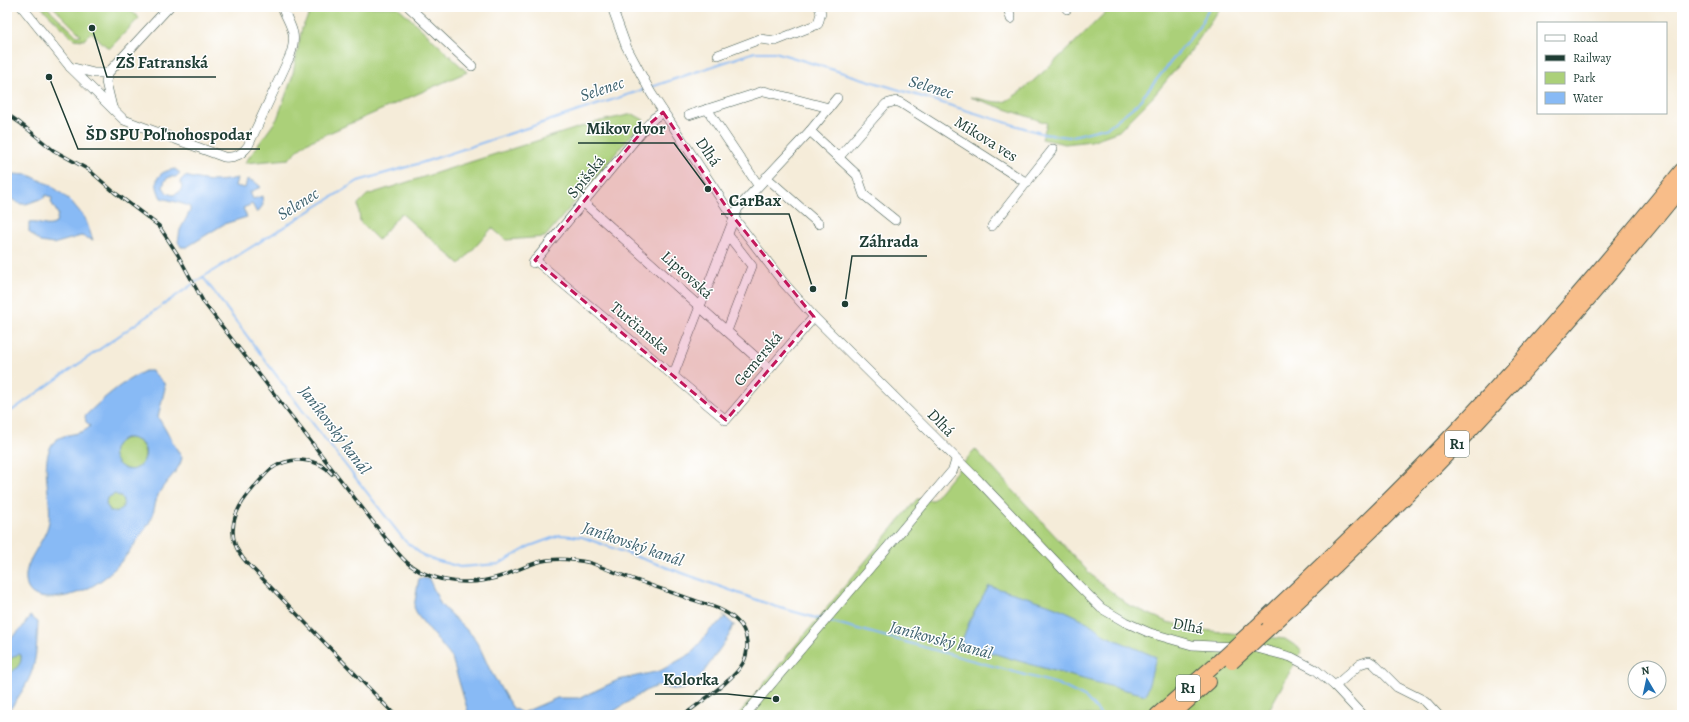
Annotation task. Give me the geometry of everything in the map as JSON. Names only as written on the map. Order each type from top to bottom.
[{"type":"highway","name":"R1","points":[[1262,629],[1446,441],[1562,314],[1620,247],[1682,170]]},
{"type":"highway","name":"R1","points":[[1172,715],[1226,662],[1385,518],[1490,409],[1571,319],[1682,187]]},
{"type":"highway","name":"R1","points":[[1157,715],[1226,662]]},
{"type":"street","points":[[22,7],[70,67],[124,120],[224,157],[234,158],[243,153],[248,146],[294,43],[294,34],[282,7]]},
{"type":"street","points":[[112,108],[106,82],[108,73],[169,7]]},
{"type":"street","points":[[409,7],[472,66]]},
{"type":"street","name":"Dlhá","points":[[612,7],[626,46],[651,93],[734,218],[783,282],[814,317],[956,460],[1074,582],[1102,608],[1125,622],[1150,634],[1192,645],[1257,648],[1291,657],[1316,670],[1335,686],[1362,715]]},
{"type":"street","points":[[718,56],[760,39],[775,41],[818,24],[821,13],[819,7]]},
{"type":"street","points":[[1008,7],[1011,19]]},
{"type":"street","points":[[70,67],[94,73],[108,73]]},
{"type":"street","points":[[689,115],[764,91],[829,108]]},
{"type":"street","points":[[673,376],[738,208],[810,131],[837,98]]},
{"type":"street","name":"Mikova ves","points":[[839,157],[886,104],[896,101],[902,103],[1027,183]]},
{"type":"street","points":[[707,109],[758,185]]},
{"type":"street","name":"Spišská","points":[[534,261],[584,203],[644,129],[654,118],[663,112]]},
{"type":"street","points":[[810,131],[857,175],[864,196],[895,220]]},
{"type":"street","name":"Mikova ves","points":[[992,226],[1053,149]]},
{"type":"street","points":[[766,177],[819,224]]},
{"type":"street","name":"Liptovská","points":[[584,203],[769,369]]},
{"type":"street","points":[[727,331],[752,266],[728,235]]},
{"type":"street","name":"Turčianska","points":[[534,261],[726,420]]},
{"type":"street","name":"Gemerská","points":[[726,420],[814,317]]},
{"type":"street","points":[[745,715],[953,470],[956,460]]},
{"type":"street","points":[[1335,686],[1360,664],[1369,661],[1374,664],[1397,687],[1425,701],[1438,715]]},
{"type":"highlighted area","points":[[663,112],[731,214],[814,317],[726,420],[535,260],[644,129]]},
{"type":"green space","points":[[41,7],[47,7],[77,36],[81,35],[53,7],[127,7],[139,18],[109,49],[91,32],[84,40],[74,39]]},
{"type":"green space","points":[[313,7],[398,7],[467,72],[304,144],[289,159],[245,163],[277,119],[292,78],[302,28]]},
{"type":"green space","points":[[1111,7],[1221,7],[1190,52],[1152,98],[1119,131],[1091,141],[1065,144],[1042,139],[1047,123],[970,97],[1000,102],[1012,98],[1040,75]]},
{"type":"green space","points":[[633,114],[644,120],[545,237],[506,240],[492,228],[460,264],[401,213],[378,240],[360,222],[358,204],[367,195],[596,122]]},
{"type":"green space","points":[[129,438],[138,441],[142,445],[145,454],[142,463],[138,467],[129,470],[120,467],[116,463],[113,454],[116,445],[120,441]]},
{"type":"green space","points":[[975,449],[1094,578],[1127,604],[1167,622],[1203,630],[1285,639],[1302,650],[1266,715],[738,715],[917,499],[933,500]]},
{"type":"green space","points":[[115,494],[121,497],[124,503],[121,509],[115,512],[109,509],[106,503],[109,497]]},
{"type":"green space","points":[[18,654],[21,655],[21,662],[7,676],[7,661]]},
{"type":"water","points":[[175,169],[180,173],[176,177],[170,177],[165,180],[163,187],[167,193],[173,195],[180,192],[182,187],[180,181],[185,176],[211,181],[237,178],[235,186],[245,188],[247,179],[255,182],[261,187],[250,192],[253,199],[262,196],[263,205],[257,213],[252,204],[243,208],[247,217],[224,224],[187,247],[181,247],[178,242],[180,230],[190,211],[190,207],[161,198],[157,187],[160,175],[168,170]]},
{"type":"water","points":[[13,174],[29,175],[52,186],[71,201],[85,218],[93,240],[81,236],[53,244],[40,242],[29,232],[29,223],[53,225],[56,223],[58,214],[51,202],[52,198],[46,195],[44,198],[25,204],[21,204],[13,200],[7,195],[7,177]]},
{"type":"water","points":[[145,371],[152,371],[164,383],[165,388],[158,417],[182,458],[178,468],[159,493],[147,527],[130,551],[112,571],[92,586],[67,596],[44,598],[34,595],[27,586],[26,577],[30,561],[47,529],[49,521],[46,463],[51,446],[60,438],[86,430],[90,426],[86,422],[85,416],[113,391],[128,380]],"holes":[[[125,438],[138,441],[144,447],[145,451],[144,460],[139,467],[132,470],[119,464],[115,458],[114,451],[117,444]],[[115,494],[122,498],[123,501],[123,507],[117,512],[110,511],[106,504],[107,498]]]},
{"type":"water","points":[[419,578],[429,579],[441,605],[472,635],[507,699],[513,708],[522,713],[557,698],[580,698],[618,680],[660,671],[692,653],[710,630],[725,618],[723,615],[735,626],[733,625],[728,637],[703,673],[694,682],[684,689],[676,690],[657,686],[645,691],[608,715],[469,715],[452,658],[418,616],[414,607]]},
{"type":"water","points":[[989,586],[1034,599],[1066,611],[1093,626],[1104,635],[1156,657],[1146,695],[1053,671],[961,643],[970,620]]},
{"type":"water","points":[[30,616],[38,622],[33,668],[25,686],[7,714],[7,676],[21,662],[21,655],[18,654],[7,661],[7,642],[22,628]]},
{"type":"waterway","name":"Selenec","points":[[651,87],[755,52],[775,52],[1044,134],[1069,137],[1108,127],[1137,104],[1199,27],[1210,7]]},
{"type":"waterway","name":"Selenec","points":[[7,414],[203,277],[358,181],[421,163],[645,89]]},
{"type":"waterway","name":"Janíkovský kanál","points":[[203,277],[303,411],[405,541],[425,557],[460,567],[499,564],[530,546],[560,535],[582,537],[774,606],[823,620]]},
{"type":"waterway","name":"Janíkovský kanál","points":[[829,621],[1058,684],[1086,698],[1101,715]]},
{"type":"railway","points":[[7,114],[53,150],[89,170],[114,192],[159,226],[178,255],[204,303],[387,540],[410,565],[431,576],[467,582],[502,576],[542,561],[559,559],[580,561],[591,563],[711,606],[725,612],[737,621],[744,630],[747,641],[747,652],[743,663],[739,670],[725,683],[684,715]]},
{"type":"railway","points":[[332,474],[319,464],[303,460],[286,462],[271,469],[249,493],[240,506],[234,520],[233,536],[235,544],[239,552],[248,563],[395,715]]},
{"type":"place","name":"ZŠ Fatranská","points":[[92,28]]},
{"type":"place","name":"ŠD SPU Poľnohospodar","points":[[49,77]]},
{"type":"place","name":"Mikov dvor","points":[[708,189]]},
{"type":"place","name":"CarBax","points":[[813,289]]},
{"type":"place","name":"Záhrada","points":[[845,304]]},
{"type":"place","name":"Kolorka","points":[[776,699]]}]
